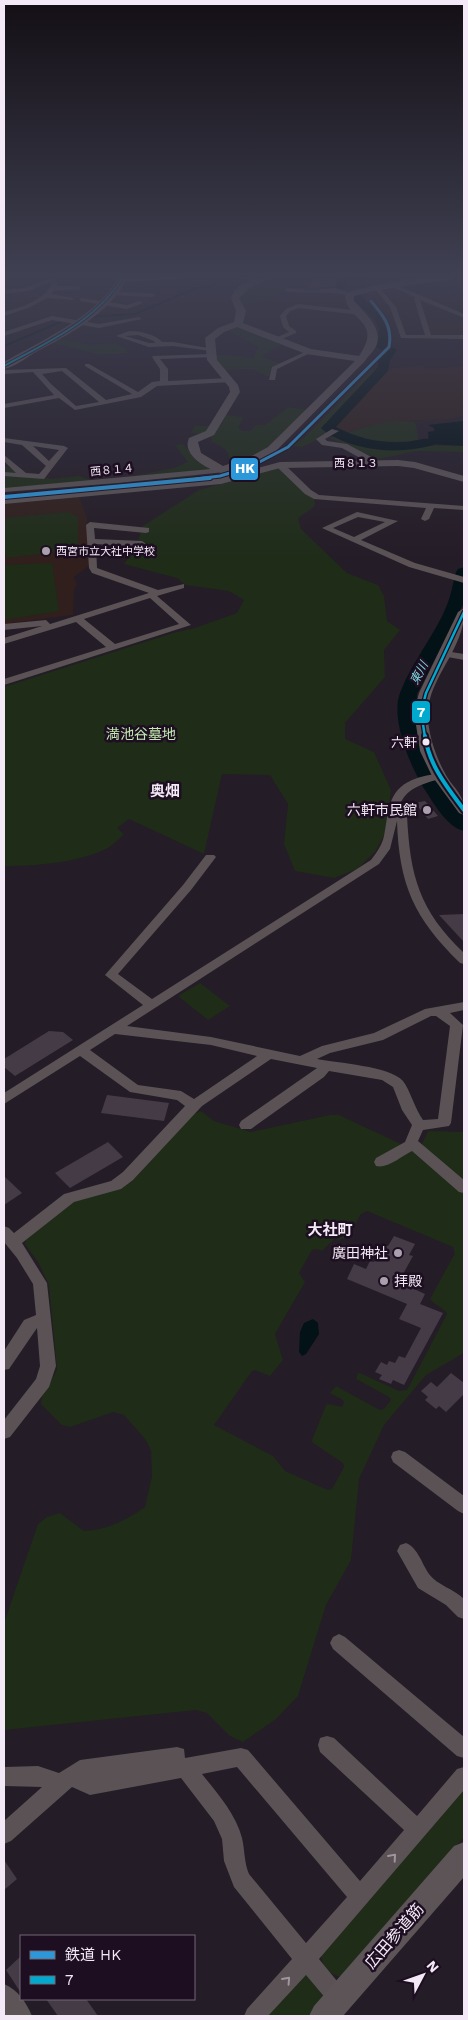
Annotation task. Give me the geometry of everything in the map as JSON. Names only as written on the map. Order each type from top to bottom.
[{"type":"street","points":[[37,372],[44,371]]},
{"type":"street","points":[[67,371],[106,403]]},
{"type":"street","points":[[97,371],[138,396]]},
{"type":"street","points":[[164,371],[164,383]]},
{"type":"street","points":[[222,371],[235,392],[217,424],[206,435],[193,440],[192,443],[196,454],[222,470],[244,470]]},
{"type":"street","points":[[272,378],[273,371]]},
{"type":"street","points":[[4,501],[221,480],[244,470],[272,449],[351,371]]},
{"type":"street","points":[[37,372],[60,396],[75,408],[138,396],[155,384],[229,380]]},
{"type":"street","points":[[4,406],[60,396]]},
{"type":"street","points":[[335,431],[320,439],[325,443],[344,446],[376,463]]},
{"type":"street","points":[[4,440],[64,448],[41,477]]},
{"type":"street","points":[[25,443],[50,466]]},
{"type":"street","points":[[4,457],[24,476]]},
{"type":"street","name":"西８１３","points":[[244,470],[280,465],[376,463],[415,465],[464,479]]},
{"type":"street","points":[[280,465],[308,492],[317,497],[464,508]]},
{"type":"street","name":"西８１４","points":[[4,490],[195,474],[222,470]]},
{"type":"street","points":[[4,474],[41,477]]},
{"type":"street","points":[[41,477],[48,487]]},
{"type":"street","points":[[425,519],[431,506]]},
{"type":"street","points":[[354,540],[394,521],[357,514],[326,528],[354,540],[424,569],[464,580]]},
{"type":"street","points":[[4,682],[186,625],[155,594],[95,571],[90,525],[146,530]]},
{"type":"street","points":[[91,541],[142,544]]},
{"type":"street","points":[[4,641],[181,586]]},
{"type":"street","points":[[464,612],[461,629],[445,654],[426,693],[421,712],[431,778],[464,810]]},
{"type":"street","points":[[4,627],[78,619],[112,647]]},
{"type":"street","points":[[445,654],[464,657]]},
{"type":"street","points":[[4,1099],[375,862],[384,854],[390,834],[395,800],[401,791],[431,778]]},
{"type":"street","points":[[393,812],[402,815],[402,846],[412,893],[423,914],[464,960]]},
{"type":"street","points":[[150,1004],[111,975],[193,881],[210,857]]},
{"type":"street","points":[[301,1061],[327,1049],[378,1037],[429,1012],[464,1006]]},
{"type":"street","points":[[419,1125],[444,1123],[457,1025],[439,1011]]},
{"type":"street","points":[[112,1029],[211,1041],[301,1061],[386,1076],[398,1084],[409,1110],[419,1125]]},
{"type":"street","points":[[80,1050],[135,1089],[181,1096],[194,1106]]},
{"type":"street","points":[[4,1432],[43,1382],[48,1366],[40,1283],[9,1237],[69,1198],[116,1185],[128,1176],[194,1106],[269,1054]]},
{"type":"street","points":[[246,1125],[319,1074],[326,1066]]},
{"type":"street","points":[[419,1125],[411,1140],[413,1144],[464,1188]]},
{"type":"street","points":[[381,1162],[413,1144]]},
{"type":"street","points":[[4,1364],[29,1324],[43,1319]]},
{"type":"street","points":[[399,1457],[464,1506]]},
{"type":"street","points":[[406,1551],[424,1582],[452,1599],[464,1611]]},
{"type":"street","points":[[339,1643],[463,1746]]},
{"type":"street","points":[[327,1745],[417,1829]]},
{"type":"street","points":[[4,1777],[38,1776],[66,1779],[90,1785],[103,1784],[181,1762],[241,1757],[359,1896]]},
{"type":"street","points":[[181,1762],[221,1814],[232,1838],[234,1861],[241,1880],[306,1959],[333,2009]]},
{"type":"street","points":[[254,2016],[306,1959],[464,1776]]},
{"type":"street","points":[[4,1834],[66,1779]]},
{"type":"street","name":"広田参道筋","points":[[333,2009],[464,1856]]},
{"type":"street","points":[[4,1999],[17,2016]]},
{"type":"shaded area","points":[[385,371],[464,371],[464,415],[450,419],[396,421],[376,424],[346,433],[330,427]]},
{"type":"shaded area","points":[[464,421],[464,446],[429,444],[428,432],[434,431],[434,428],[428,425]]},
{"type":"shaded area","name":"西宮市立大社中学校","points":[[79,496],[87,518],[89,566],[74,577],[77,584],[74,590],[73,615],[4,624],[4,502]]},
{"type":"shaded area","points":[[313,1319],[318,1323],[319,1334],[306,1354],[302,1356],[299,1352],[300,1332],[304,1323]]},
{"type":"green space","points":[[257,371],[275,371],[271,376],[266,376]]},
{"type":"green space","points":[[371,371],[386,371],[330,427],[334,429],[317,437],[317,440],[301,447],[293,446],[304,438]]},
{"type":"green space","points":[[288,407],[308,410],[261,453],[237,462],[230,460],[226,451],[212,442],[212,438],[203,434],[191,433],[195,426],[221,426],[226,415],[244,417],[238,427],[242,431],[250,431],[256,425],[265,425]]},
{"type":"green space","points":[[396,421],[415,422],[419,441],[374,442],[346,433],[376,424]]},
{"type":"green space","points":[[337,435],[364,447],[386,445],[464,446],[464,454],[461,452],[417,451],[378,459],[330,438]]},
{"type":"green space","points":[[183,444],[192,455],[213,469],[195,476],[177,479],[122,478],[174,468],[188,462],[175,445]]},
{"type":"green space","points":[[4,466],[23,472],[35,473],[50,479],[79,476],[94,481],[4,488]]},
{"type":"green space","name":"満池谷墓地","points":[[279,468],[314,498],[315,506],[298,518],[301,529],[347,573],[378,585],[384,596],[387,621],[400,630],[384,650],[385,677],[345,723],[345,739],[374,752],[391,790],[386,832],[375,852],[357,869],[334,878],[295,871],[284,844],[288,804],[270,775],[222,774],[204,854],[129,819],[117,828],[124,834],[116,842],[94,854],[56,863],[4,866],[4,687],[173,633],[195,628],[237,613],[244,600],[229,591],[185,585],[177,578],[124,564],[136,547],[143,526],[199,490]]},
{"type":"green space","points":[[68,512],[78,517],[78,553],[58,556],[56,552],[7,558],[4,550],[4,518]]},
{"type":"green space","points":[[52,563],[59,611],[4,620],[4,565]]},
{"type":"green space","points":[[200,983],[230,1006],[208,1020],[178,996]]},
{"type":"green space","points":[[201,1111],[214,1121],[251,1132],[330,1115],[339,1115],[418,1152],[464,1192],[464,1353],[426,1375],[384,1425],[359,1479],[351,1560],[326,1605],[298,1696],[276,1719],[243,1742],[230,1736],[207,1713],[196,1710],[4,1730],[4,1623],[38,1524],[47,1517],[60,1513],[84,1531],[101,1529],[116,1524],[145,1507],[152,1476],[151,1450],[145,1439],[124,1415],[113,1412],[70,1427],[62,1425],[41,1404],[43,1395],[57,1369],[49,1285],[38,1262],[25,1244],[26,1240],[69,1202],[120,1187],[135,1178],[189,1116]],"holes":[[[367,1211],[453,1247],[455,1253],[430,1299],[447,1314],[407,1390],[399,1391],[358,1373],[356,1379],[389,1397],[391,1400],[384,1409],[380,1410],[336,1386],[330,1393],[343,1400],[344,1403],[342,1407],[326,1405],[312,1440],[313,1443],[343,1463],[344,1467],[332,1489],[328,1490],[285,1471],[273,1456],[214,1425],[252,1371],[255,1370],[270,1376],[283,1360],[275,1334],[305,1282],[299,1273],[312,1250],[322,1251],[334,1239],[344,1239],[361,1214]]]},
{"type":"green space","points":[[428,1131],[464,1132],[464,1182],[421,1146]]},
{"type":"green space","points":[[464,1786],[464,1837],[342,1977],[331,1972],[323,1963],[321,1954]]},
{"type":"green space","points":[[303,1975],[308,1975],[323,1994],[323,2000],[309,2016],[266,2016]]},
{"type":"building","name":"六軒市民館","points":[[425,801],[438,816],[428,819],[415,803]]},
{"type":"building","points":[[464,914],[464,942],[439,915]]},
{"type":"building","points":[[49,1031],[63,1032],[73,1040],[15,1076],[4,1067],[4,1059]]},
{"type":"building","points":[[107,1095],[169,1103],[164,1121],[101,1113]]},
{"type":"building","points":[[108,1142],[123,1157],[70,1188],[55,1173]]},
{"type":"building","points":[[4,1176],[22,1193],[4,1205]]},
{"type":"building","points":[[394,1236],[415,1244],[409,1255],[413,1256],[403,1274],[408,1276],[403,1284],[425,1294],[420,1304],[443,1313],[404,1385],[393,1380],[391,1384],[379,1379],[382,1375],[375,1372],[381,1362],[387,1365],[389,1361],[395,1363],[399,1356],[405,1358],[421,1328],[399,1319],[407,1304],[347,1279],[354,1264],[366,1269],[370,1261],[374,1262],[384,1245],[388,1246]]},
{"type":"building","points":[[451,1373],[464,1383],[464,1394],[446,1412],[439,1406],[436,1409],[425,1400],[428,1397],[421,1391],[431,1382],[437,1387]]},
{"type":"building","points":[[4,1860],[17,1879],[4,1890]]},
{"type":"building","points":[[20,1957],[20,1991],[6,1970]]},
{"type":"building","points":[[47,2000],[87,2000],[98,2016],[58,2016]]},
{"type":"waterway","points":[[381,371],[328,428],[353,440],[368,444],[405,446],[429,442]]},
{"type":"waterway","name":"東川","points":[[464,572],[455,605],[408,694],[410,730],[421,766],[440,798],[464,825]]},
{"type":"rail line","name":"HK","points":[[4,497],[210,478],[241,470],[260,463],[288,447],[364,371]]},
{"type":"transit line","name":"7","points":[[464,612],[426,693],[421,712],[427,751],[439,776],[464,810]]},
{"type":"place","name":"西宮市立大社中学校","points":[[46,551]]},
{"type":"place","name":"六軒","points":[[426,742]]},
{"type":"place","name":"六軒市民館","points":[[427,810]]},
{"type":"place","name":"廣田神社","points":[[398,1253]]},
{"type":"place","name":"拝殿","points":[[384,1281]]},
{"type":"district","name":"奥畑","points":[[165,791]]},
{"type":"district","name":"大社町","points":[[330,1230]]}]
